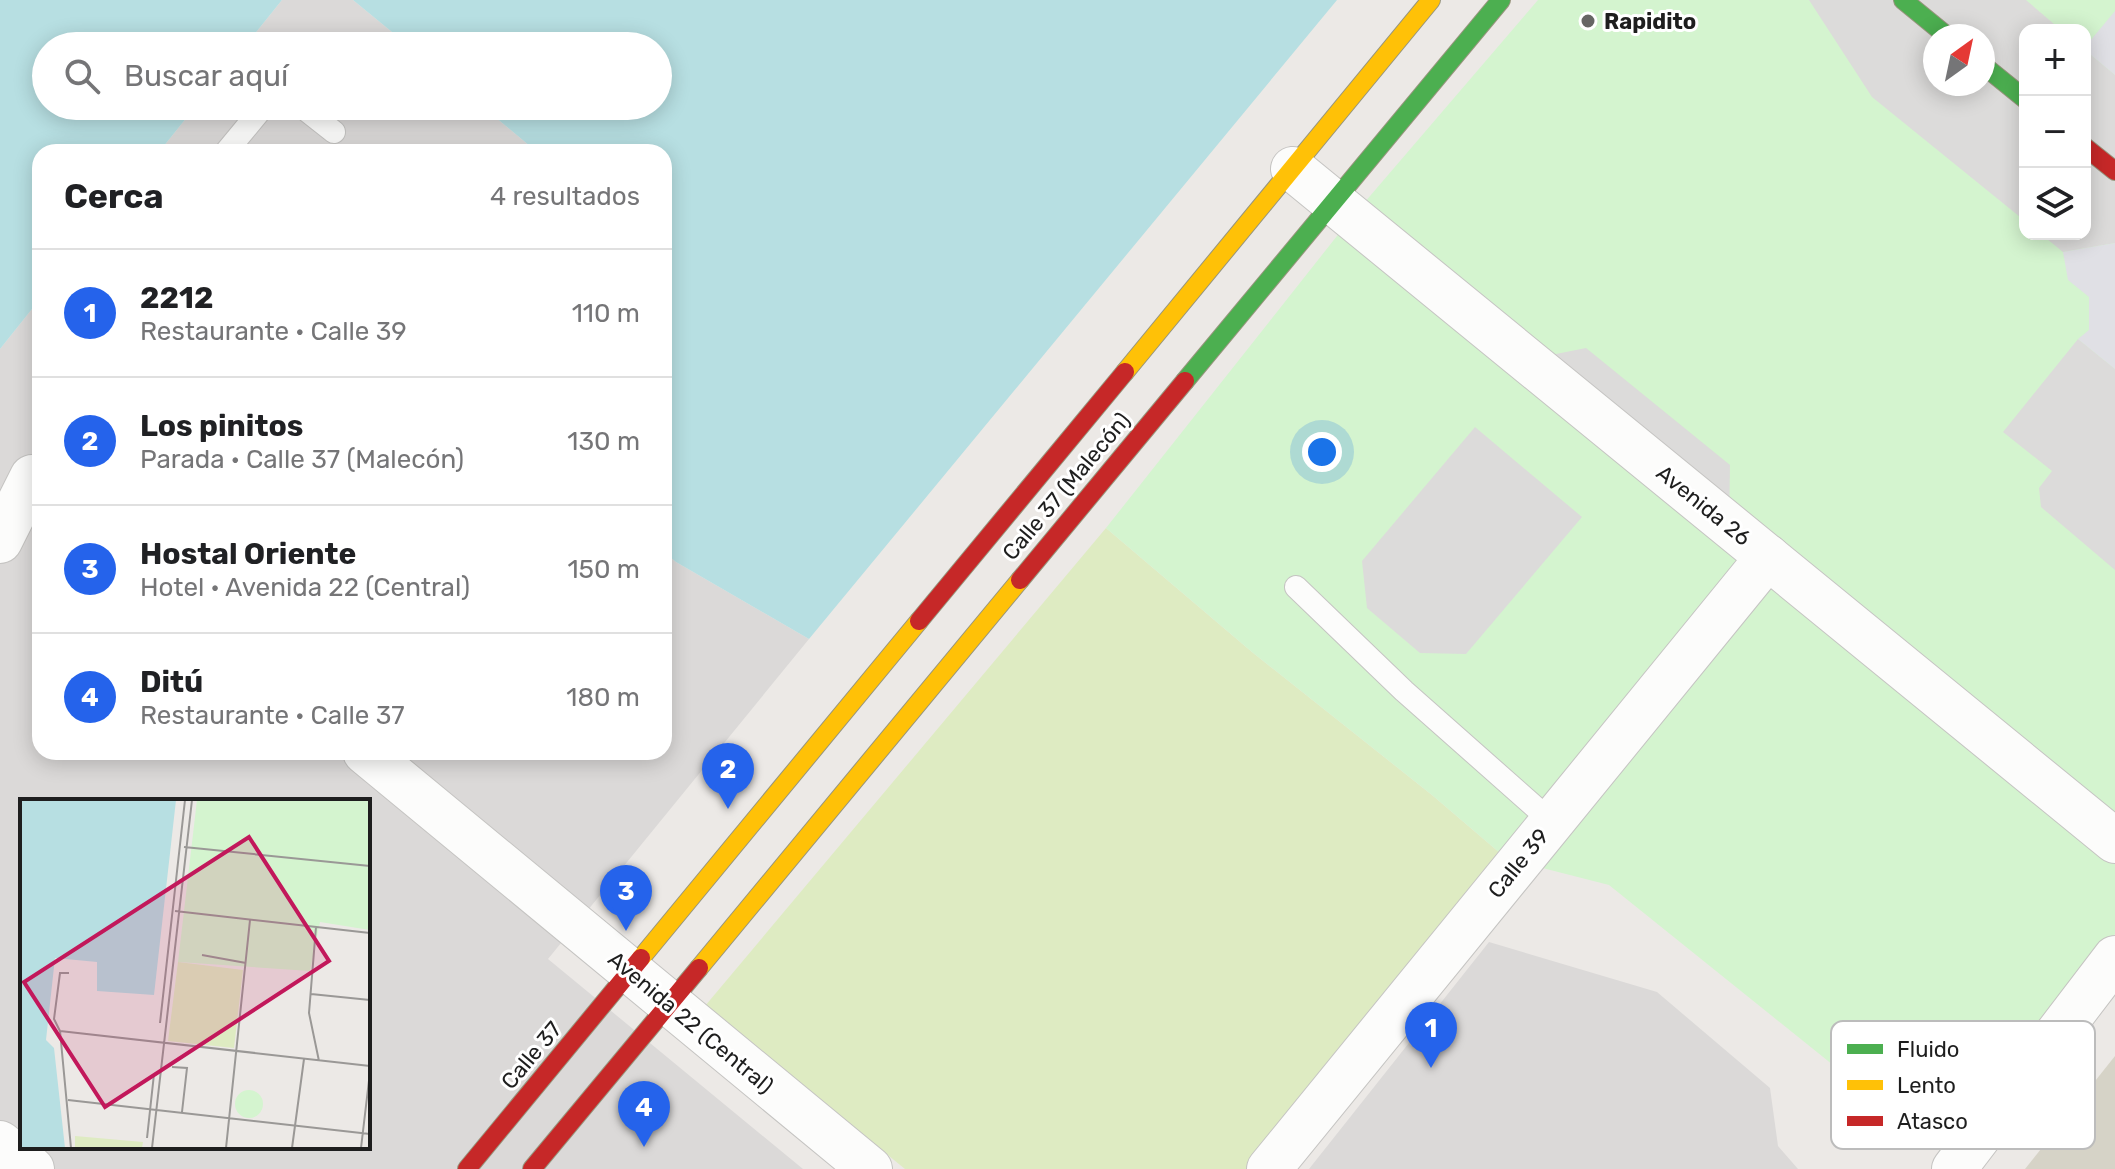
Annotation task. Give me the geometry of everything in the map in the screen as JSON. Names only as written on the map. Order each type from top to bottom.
[{"type":"main road","name":"Calle 37 (Malecón)","points":[[632,972],[1431,0]]},
{"type":"main road","name":"Calle 37 (Malecón)","points":[[669,1003],[1501,0]]},
{"type":"main road","points":[[1903,0],[1932,24]]},
{"type":"main road","points":[[1995,75],[2021,96]]},
{"type":"main road","points":[[2091,152],[2115,171]]},
{"type":"main road","name":"Calle 37","points":[[467,1169],[632,972]]},
{"type":"main road","points":[[532,1169],[669,1003]]},
{"type":"street","name":"Avenida 26","points":[[1293,169],[2115,841]]},
{"type":"street","points":[[0,541],[32,482]]},
{"type":"street","name":"Calle 39","points":[[1269,1169],[1768,557]]},
{"type":"street","name":"Avenida 22 (Central)","points":[[375,760],[870,1169]]},
{"type":"street","points":[[2067,1021],[2115,958]]},
{"type":"street","points":[[0,1143],[32,1169]]},
{"type":"street","points":[[1954,1169],[1969,1149]]},
{"type":"lane","points":[[233,144],[252,120]]},
{"type":"lane","points":[[319,120],[334,132]]},
{"type":"lane","points":[[1296,587],[1404,691],[1552,822]]},
{"type":"shaded area","points":[[282,0],[353,0],[392,32],[256,32]]},
{"type":"shaded area","points":[[1809,0],[2026,0],[2054,24],[2019,24],[2019,216],[1872,97]]},
{"type":"shaded area","points":[[2115,11],[2115,75],[2091,55],[2091,40]]},
{"type":"shaded area","points":[[2091,55],[2115,75],[2115,243],[2063,252],[2048,240],[2091,240]]},
{"type":"shaded area","points":[[185,120],[499,120],[527,144],[165,144]]},
{"type":"shaded area","points":[[2115,243],[2115,369],[2078,339],[2089,330],[2089,297],[2068,280],[2063,252]]},
{"type":"shaded area","points":[[32,309],[32,760],[672,760],[672,559],[809,639],[548,959],[803,1169],[0,1169],[0,349]]},
{"type":"shaded area","points":[[2078,339],[2115,369],[2115,570],[2041,507],[2039,488],[2052,471],[2003,432]]},
{"type":"shaded area","points":[[1586,348],[1730,465],[1729,526],[1526,360]]},
{"type":"shaded area","points":[[1475,427],[1582,517],[1466,654],[1420,653],[1367,608],[1362,561]]},
{"type":"shaded area","points":[[1489,942],[1657,992],[1770,1088],[1778,1146],[1798,1169],[1309,1169]]},
{"type":"shaded area","points":[[2115,1056],[2115,1169],[2025,1169],[2041,1149],[2095,1149],[2095,1081]]},
{"type":"green space","points":[[1538,0],[2115,0],[2115,934],[2045,1021],[1831,1021],[1831,1063],[1609,885],[1507,859],[1432,795],[1252,652],[1106,528],[1352,217]]},
{"type":"green space","points":[[1106,528],[1252,652],[1432,795],[1507,859],[1247,1169],[905,1169],[705,1006]]},
{"type":"water","points":[[0,0],[282,0],[256,32],[32,32],[32,120],[185,120],[165,144],[32,144],[32,309],[0,349]]},
{"type":"water","points":[[353,0],[1337,0],[809,639],[672,559],[672,144],[527,144],[499,120],[672,120],[672,32],[392,32]]},
{"type":"traffic: fast","points":[[1185,381],[1501,0]]},
{"type":"traffic: fast","points":[[1903,0],[1932,24]]},
{"type":"traffic: fast","points":[[1995,75],[2021,96]]},
{"type":"traffic: slow","points":[[1125,372],[1431,0]]},
{"type":"traffic: slow","points":[[699,968],[1020,580]]},
{"type":"traffic: slow","points":[[641,958],[919,621]]},
{"type":"traffic: jam","points":[[2091,152],[2115,171]]},
{"type":"traffic: jam","points":[[919,621],[1125,372]]},
{"type":"traffic: jam","points":[[1020,580],[1185,381]]},
{"type":"traffic: jam","points":[[467,1169],[641,958]]},
{"type":"traffic: jam","points":[[532,1169],[699,968]]},
{"type":"place","name":"Rapidito","points":[[1588,21]]},
{"type":"place","name":"Los pinitos","points":[[728,809]]},
{"type":"place","name":"Hostal Oriente","points":[[626,931]]},
{"type":"place","name":"2212","points":[[1431,1068]]},
{"type":"place","name":"Ditú","points":[[644,1147]]}]
